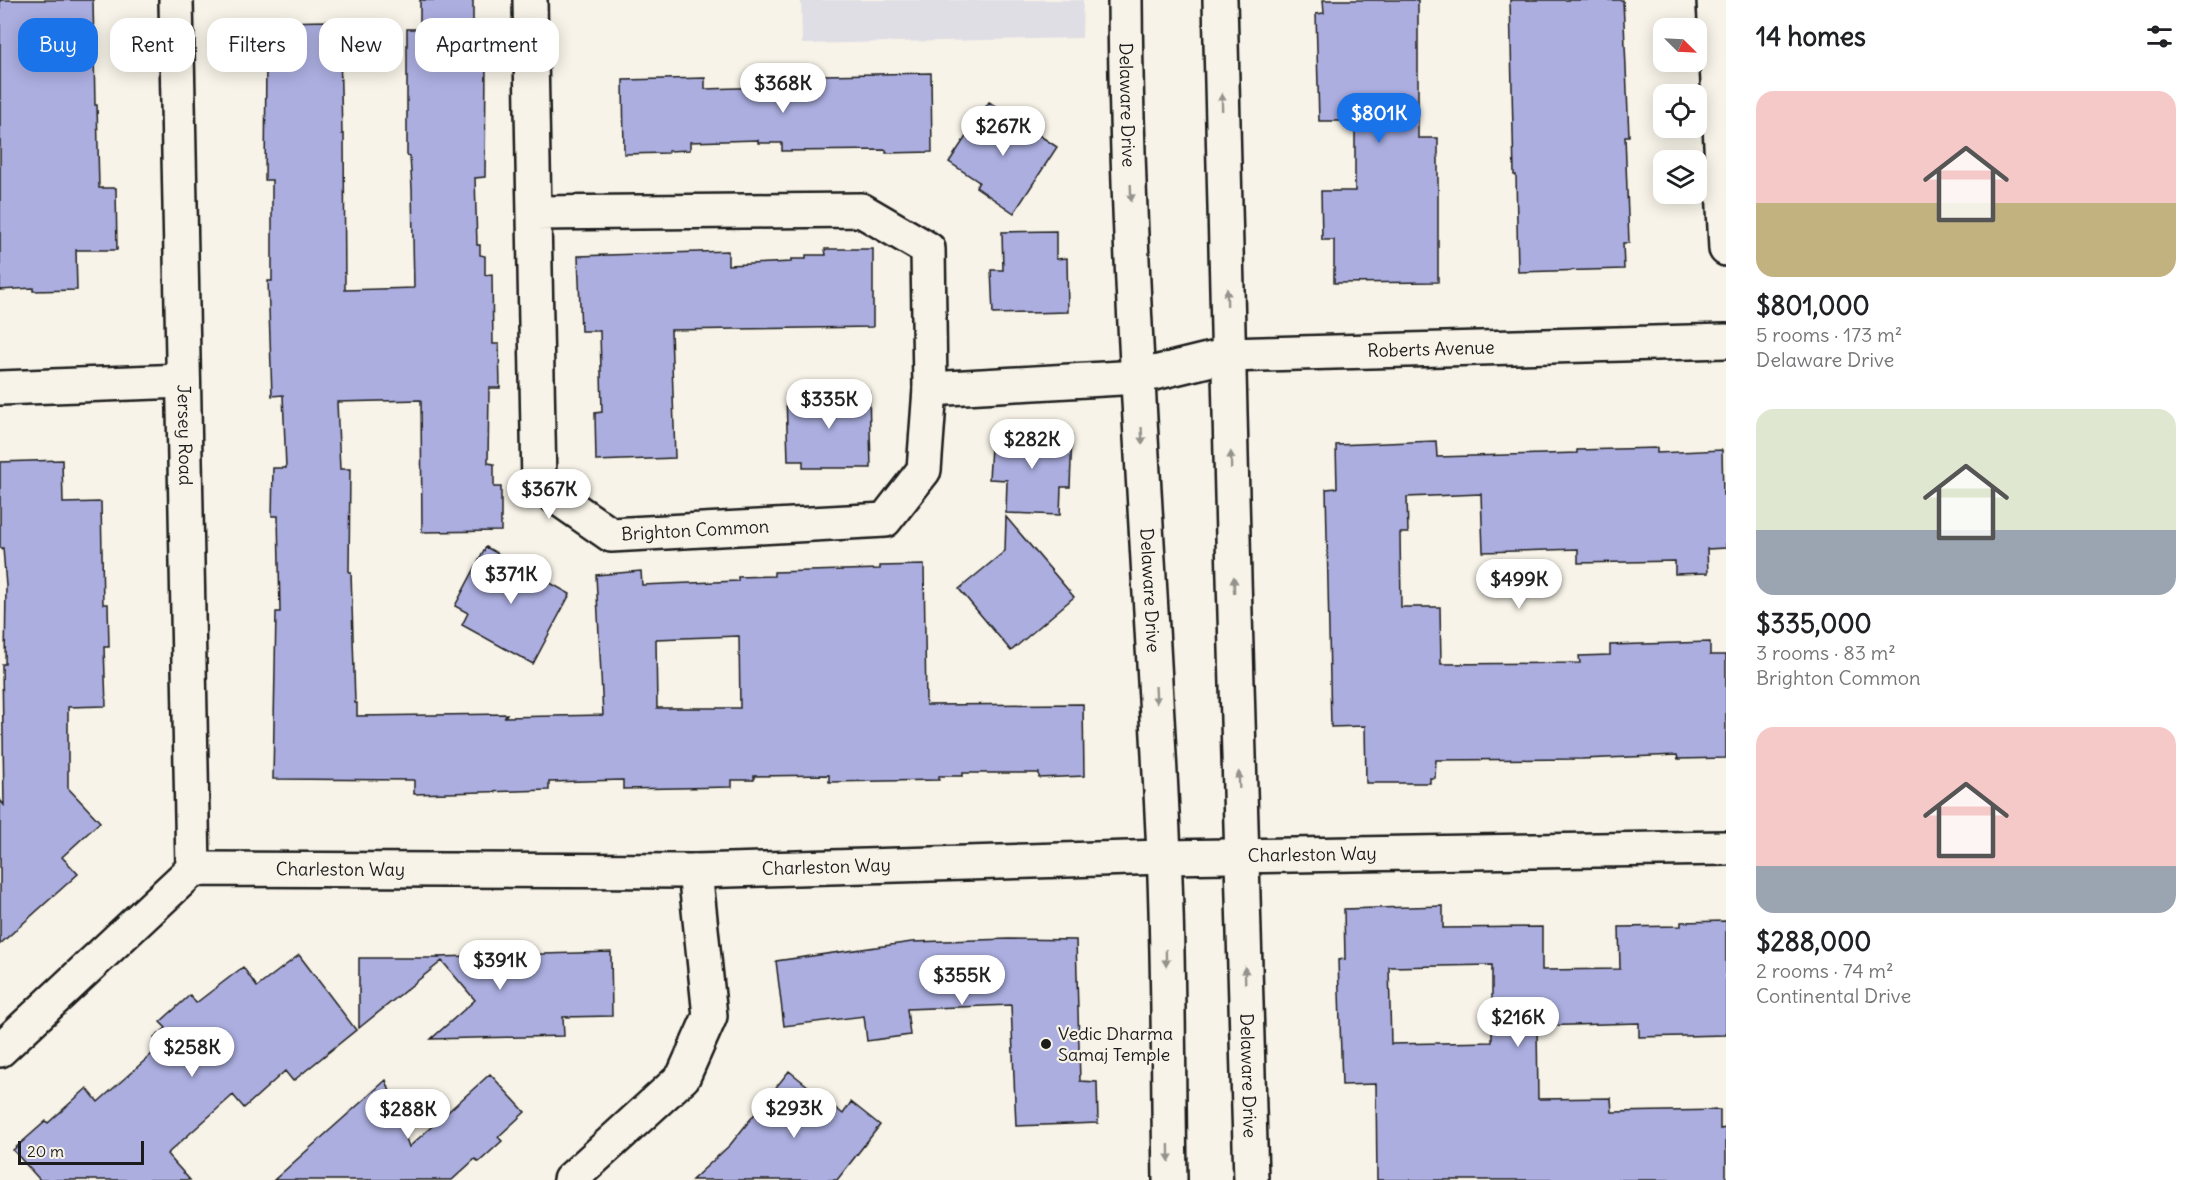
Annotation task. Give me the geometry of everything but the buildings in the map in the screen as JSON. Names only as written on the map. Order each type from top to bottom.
[{"type":"street","name":"Jersey Road","points":[[176,0],[193,868]]},
{"type":"street","name":"Brighton Common","points":[[530,0],[539,485],[610,535],[885,520],[924,470],[930,389],[928,249],[861,210],[535,213]]},
{"type":"street","name":"Delaware Drive","points":[[1125,0],[1138,377],[1164,857],[1170,1180]]},
{"type":"street","name":"Delaware Drive","points":[[1220,0],[1251,1180]]},
{"type":"street","points":[[1714,0],[1726,249]]},
{"type":"street","name":"Roberts Avenue","points":[[1138,377],[1228,355],[1726,341]]},
{"type":"street","points":[[930,389],[1138,377]]},
{"type":"street","points":[[0,388],[183,381]]},
{"type":"street","name":"Charleston Way","points":[[193,868],[695,870],[1164,857],[1726,848]]},
{"type":"street","points":[[0,1050],[193,868]]},
{"type":"street","points":[[570,1180],[683,1077],[710,1016],[695,870]]},
{"type":"shaded area","points":[[801,0],[1083,0],[1082,38],[802,44]]},
{"type":"place","name":"Vedic Dharma Samaj Temple","points":[[1046,1044]]}]
